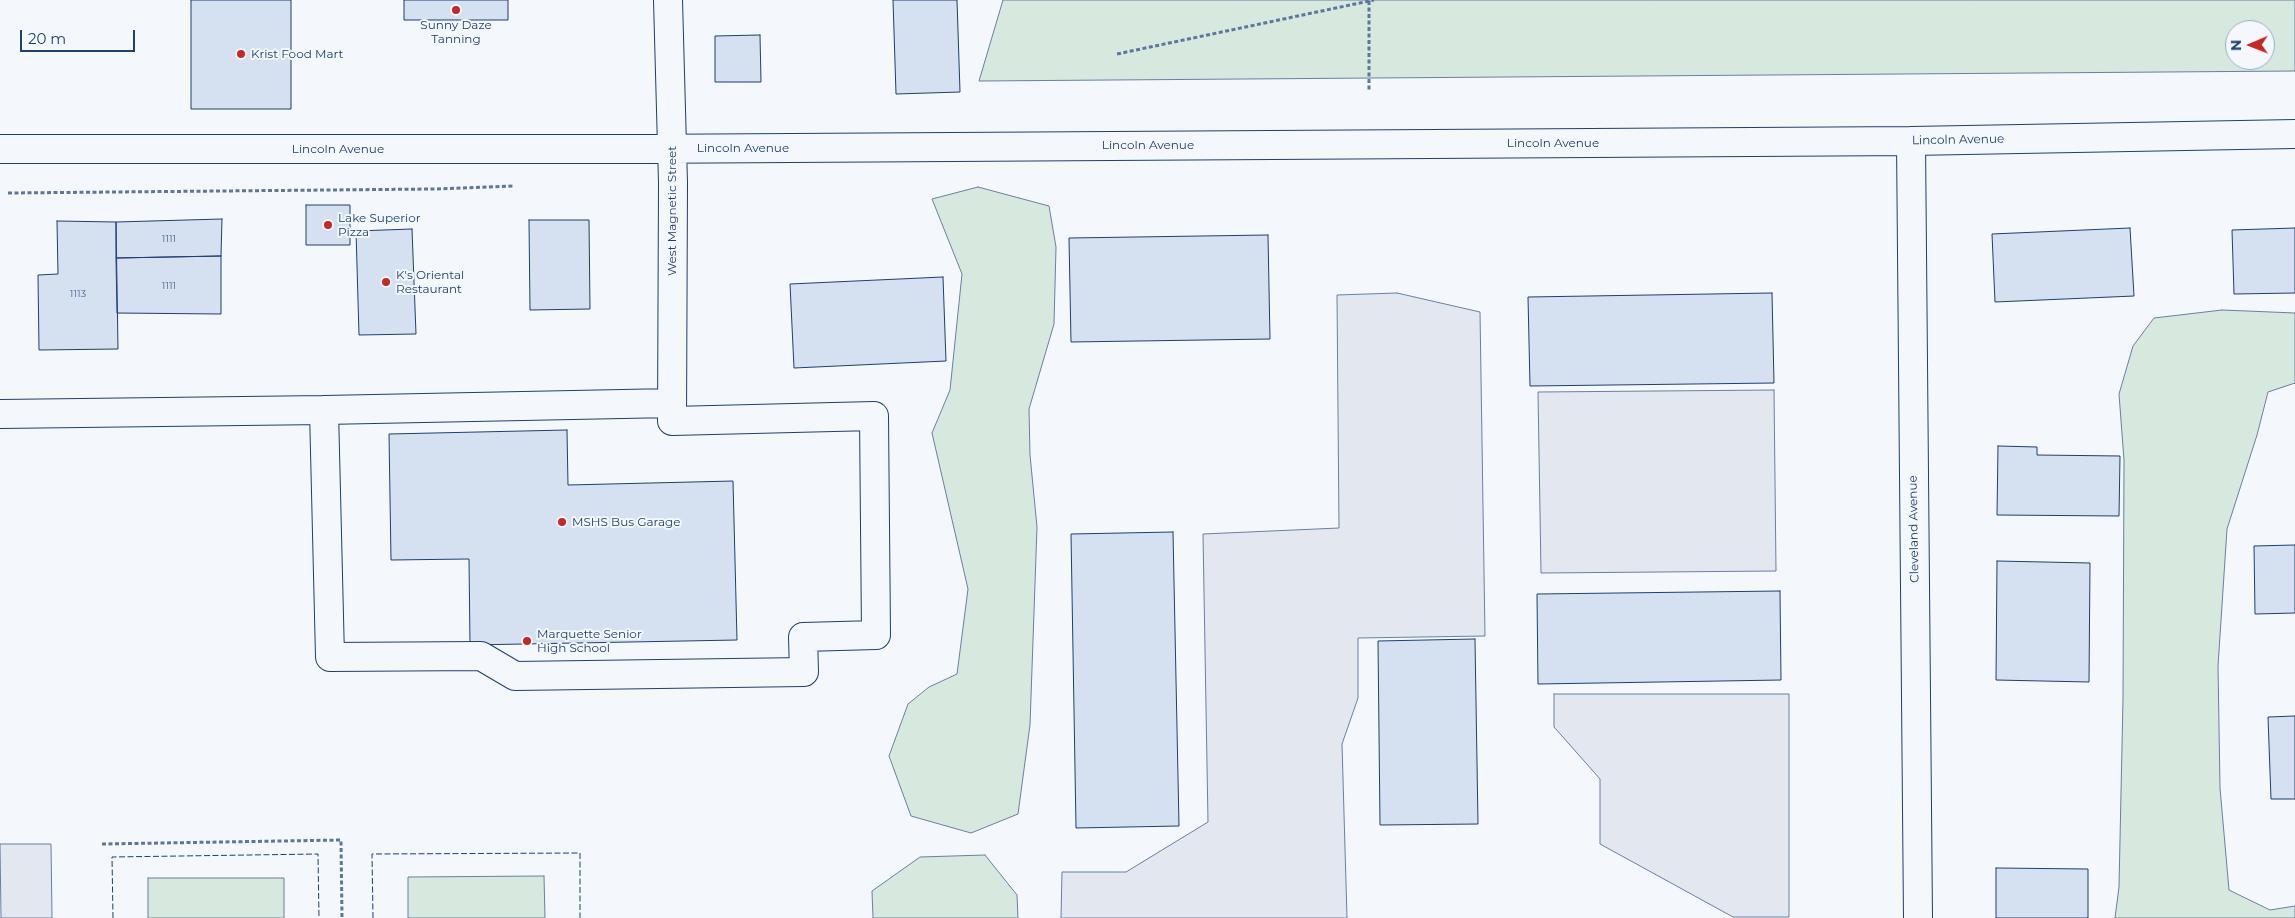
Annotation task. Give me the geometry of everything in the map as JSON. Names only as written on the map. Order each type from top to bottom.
[{"type":"street","name":"West Magnetic Street","points":[[668,0],[672,148],[672,412]]},
{"type":"street","name":"Lincoln Avenue","points":[[0,149],[672,148],[1911,141],[2295,134]]},
{"type":"street","name":"Cleveland Avenue","points":[[1911,141],[1918,918]]},
{"type":"street","points":[[0,414],[324,410],[672,412],[874,416],[876,635],[803,637],[804,672],[515,676],[480,656],[330,657],[324,410]]},
{"type":"path","points":[[1117,54],[1374,0]]},
{"type":"path","points":[[1369,1],[1369,90]]},
{"type":"path","points":[[8,193],[434,190],[519,185]]},
{"type":"path","points":[[102,844],[341,840],[342,918]]},
{"type":"shaded area","points":[[1003,0],[2295,0],[2295,71],[979,81]]},
{"type":"shaded area","points":[[978,187],[1049,206],[1056,247],[1054,324],[1029,409],[1030,455],[1037,527],[1030,725],[1018,814],[971,833],[911,816],[889,756],[908,704],[929,687],[957,674],[968,589],[932,433],[950,390],[962,274],[932,199]]},
{"type":"shaded area","points":[[1397,293],[1480,312],[1485,636],[1358,638],[1358,698],[1342,744],[1347,918],[1061,918],[1062,872],[1126,872],[1208,822],[1203,534],[1339,528],[1337,295]]},
{"type":"shaded area","points":[[2222,310],[2295,313],[2295,383],[2268,392],[2257,435],[2227,529],[2218,666],[2220,788],[2229,890],[2270,910],[2295,906],[2295,918],[2115,918],[2119,887],[2123,699],[2124,460],[2119,394],[2133,346],[2154,318]]},
{"type":"shaded area","points":[[1774,390],[1776,571],[1541,573],[1538,392]]},
{"type":"shaded area","points":[[1554,694],[1789,694],[1789,917],[1733,917],[1600,844],[1600,779],[1554,727]]},
{"type":"shaded area","points":[[0,844],[51,844],[52,918],[1,918]]},
{"type":"shaded area","points":[[985,855],[1017,895],[1018,918],[873,918],[872,891],[920,857]]},
{"type":"shaded area","points":[[544,876],[545,918],[408,918],[408,877]]},
{"type":"shaded area","points":[[148,878],[284,878],[284,918],[148,918]]},
{"type":"building","name":"Krist Food Mart","points":[[191,0],[291,0],[291,109],[191,109]]},
{"type":"building","name":"Sunny Daze Tanning","points":[[404,0],[508,0],[508,20],[404,20]]},
{"type":"building","points":[[893,0],[957,0],[960,92],[896,94]]},
{"type":"building","points":[[760,35],[761,82],[715,82],[715,36]]},
{"type":"building","name":"Lake Superior Pizza","points":[[306,205],[350,205],[350,245],[306,245]]},
{"type":"building","points":[[222,219],[221,256],[116,258],[116,222]]},
{"type":"building","points":[[529,220],[589,220],[590,309],[530,310]]},
{"type":"building","points":[[57,221],[116,222],[118,349],[39,350],[38,275],[58,274]]},
{"type":"building","points":[[2130,228],[2134,296],[1995,302],[1992,234]]},
{"type":"building","points":[[2295,228],[2295,293],[2234,294],[2232,230]]},
{"type":"building","name":"K's Oriental Restaurant","points":[[412,229],[416,334],[359,335],[356,231]]},
{"type":"building","points":[[1268,235],[1270,339],[1071,342],[1069,238]]},
{"type":"building","points":[[221,256],[221,314],[117,313],[116,258]]},
{"type":"building","points":[[943,277],[946,361],[794,368],[790,284]]},
{"type":"building","points":[[1772,293],[1774,383],[1530,386],[1528,297]]},
{"type":"building","name":"MSHS Bus Garage","points":[[567,430],[568,485],[733,481],[737,640],[470,645],[469,559],[391,560],[389,434]]},
{"type":"building","points":[[1998,446],[2037,447],[2037,455],[2120,456],[2119,516],[1997,515]]},
{"type":"building","points":[[1173,532],[1179,826],[1076,828],[1071,534]]},
{"type":"building","points":[[2295,545],[2295,613],[2255,614],[2254,546]]},
{"type":"building","points":[[1997,561],[2090,563],[2089,682],[1996,680]]},
{"type":"building","points":[[1780,591],[1781,680],[1538,684],[1537,594]]},
{"type":"building","points":[[1475,639],[1478,824],[1380,825],[1378,641]]},
{"type":"building","points":[[2295,716],[2295,799],[2271,799],[2268,717]]},
{"type":"building","points":[[1996,868],[2088,869],[2088,918],[1996,918]]},
{"type":"fence","points":[[373,918],[372,854],[580,853],[580,918]]},
{"type":"fence","points":[[113,918],[112,857],[318,854],[319,918]]},
{"type":"place","name":"Sunny Daze Tanning","points":[[456,10]]},
{"type":"place","name":"Krist Food Mart","points":[[241,54]]},
{"type":"place","name":"Lake Superior Pizza","points":[[328,225]]},
{"type":"place","name":"K's Oriental Restaurant","points":[[386,282]]},
{"type":"place","name":"MSHS Bus Garage","points":[[562,522]]},
{"type":"place","name":"Marquette Senior High School","points":[[527,641]]}]
